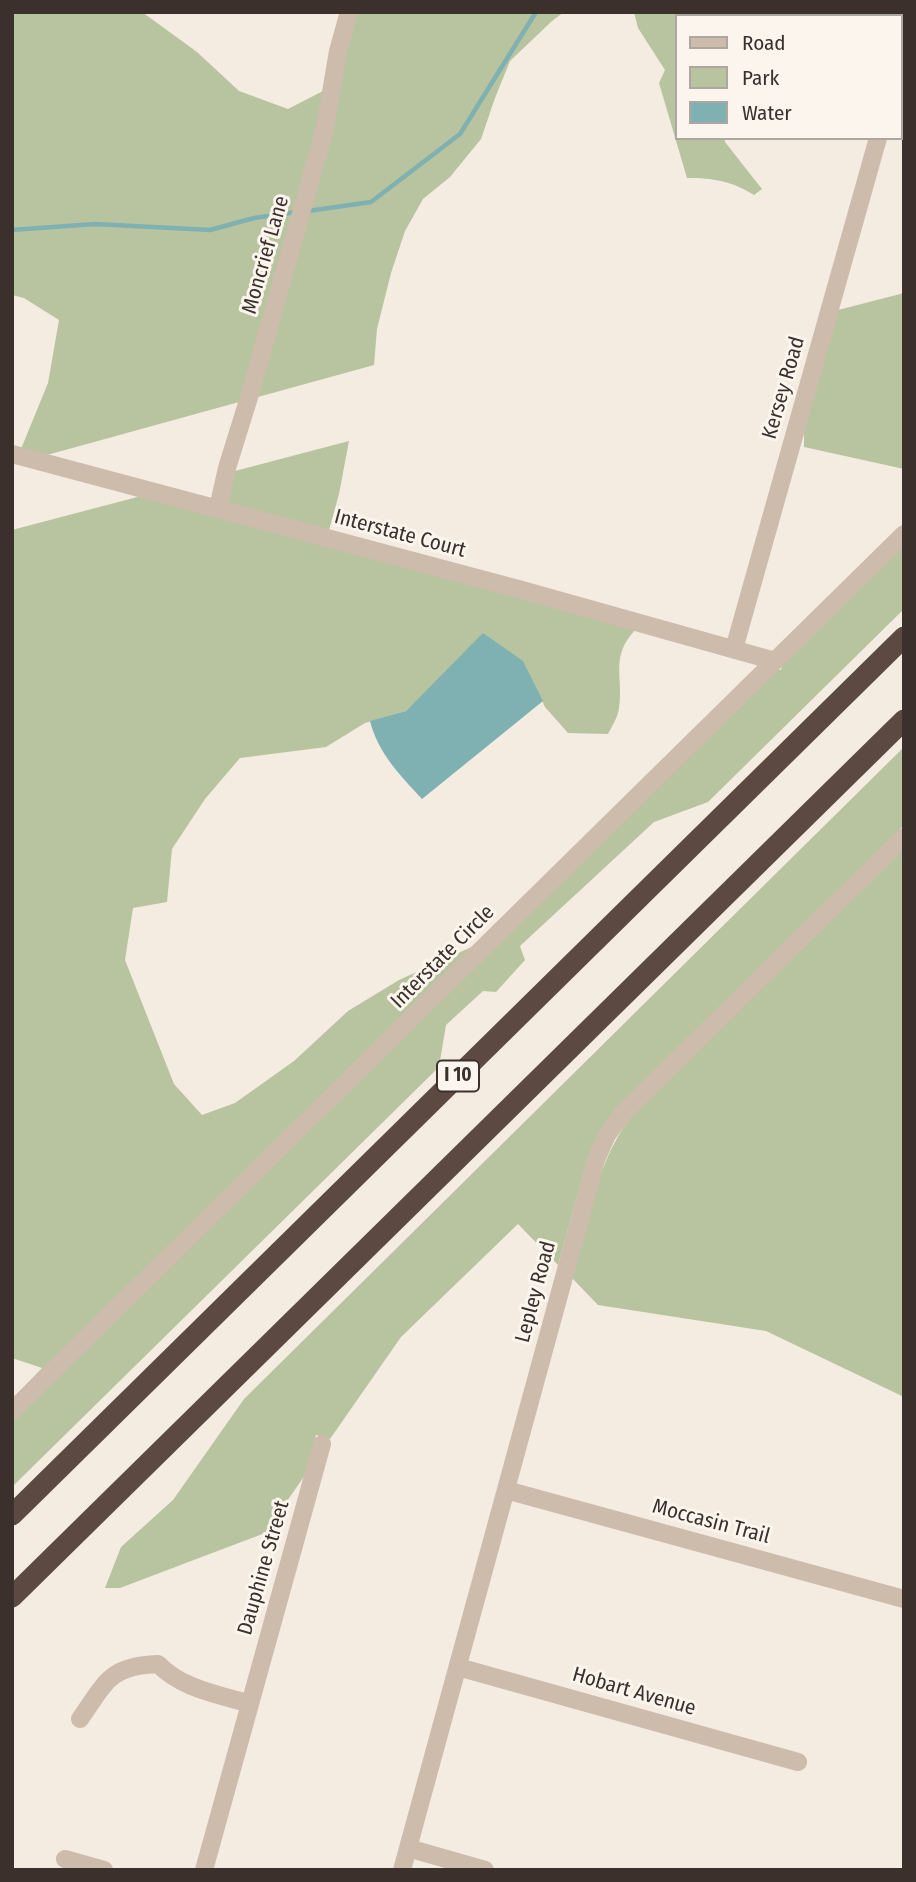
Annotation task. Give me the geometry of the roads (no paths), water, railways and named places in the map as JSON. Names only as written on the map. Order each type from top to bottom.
[{"type":"highway","name":"I 10","points":[[12,1515],[904,637]]},
{"type":"highway","points":[[12,1597],[904,720]]},
{"type":"street","name":"Moncrief Lane","points":[[218,508],[227,468],[326,128],[338,51],[349,12]]},
{"type":"street","name":"Kersey Road","points":[[734,649],[877,140]]},
{"type":"street","name":"Interstate Court","points":[[12,454],[522,590],[775,661]]},
{"type":"street","name":"Interstate Circle","points":[[12,1411],[904,534]]},
{"type":"street","name":"Lepley Road","points":[[402,1870],[596,1160],[607,1135],[623,1113],[904,837]]},
{"type":"street","name":"Dauphine Street","points":[[204,1870],[322,1444]]},
{"type":"street","name":"Moccasin Trail","points":[[506,1490],[904,1599]]},
{"type":"street","points":[[80,1719],[104,1682],[136,1665],[158,1664],[170,1676],[184,1684],[250,1704]]},
{"type":"street","name":"Hobart Avenue","points":[[458,1667],[798,1762]]},
{"type":"street","points":[[408,1848],[485,1870]]},
{"type":"street","points":[[65,1859],[104,1870]]},
{"type":"water","points":[[483,633],[523,661],[543,701],[422,799],[384,753],[370,721],[406,711]]},
{"type":"waterway","points":[[308,211],[371,202],[460,134],[536,12]]},
{"type":"waterway","points":[[12,230],[95,224],[210,230],[254,218],[296,212]]}]
